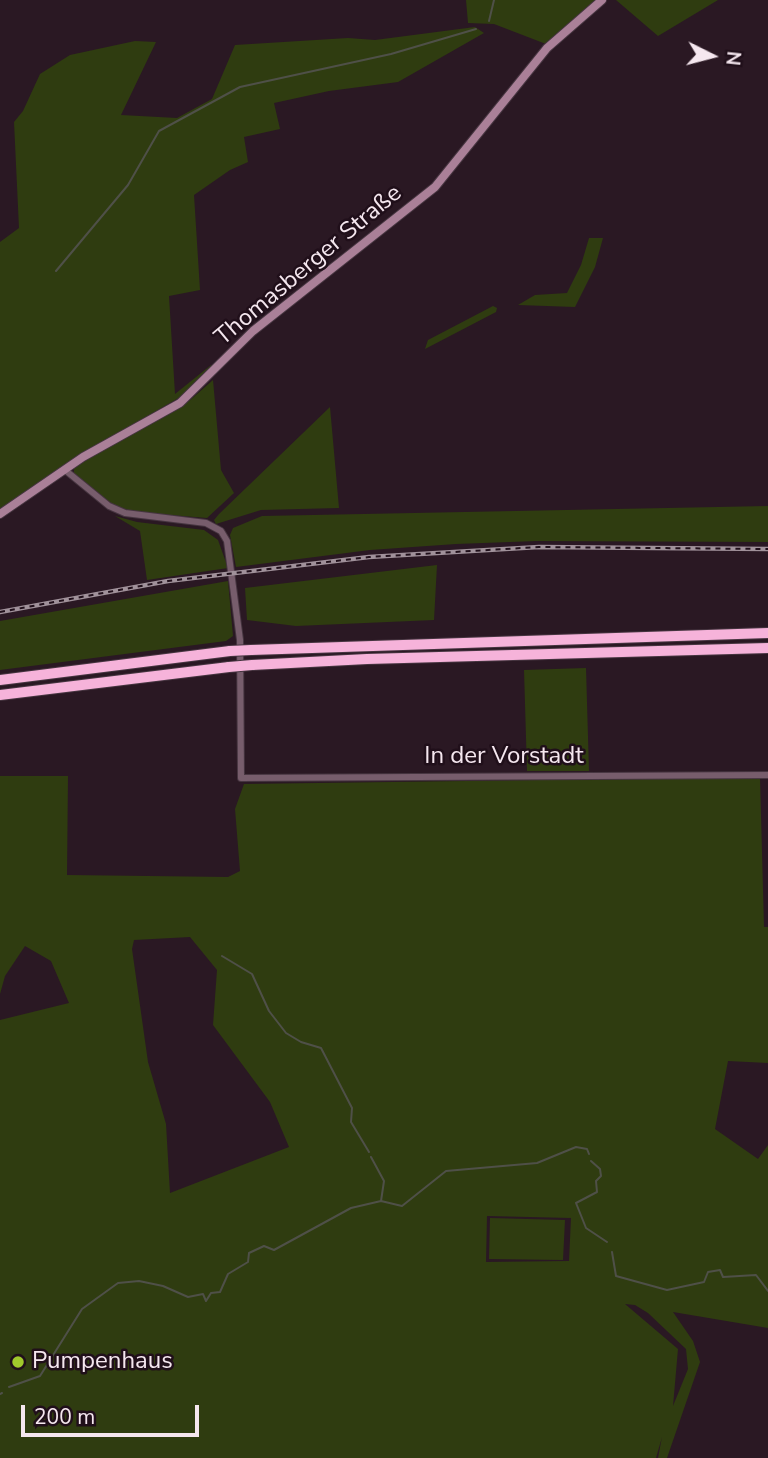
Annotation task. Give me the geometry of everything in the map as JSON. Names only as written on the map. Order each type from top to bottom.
[{"type":"highway","points":[[0,680],[230,651],[768,633]]},
{"type":"highway","points":[[0,695],[252,665],[367,659],[768,648]]},
{"type":"main road","name":"Thomasberger Straße","points":[[0,514],[65,470],[180,403],[253,331],[435,187],[547,48],[602,0]]},
{"type":"street","name":"In der Vorstadt","points":[[65,470],[110,506],[125,513],[206,523],[220,531],[227,541],[240,640],[241,778],[768,775]]},
{"type":"green space","points":[[466,0],[596,0],[546,44],[494,24],[468,23]]},
{"type":"green space","points":[[616,0],[718,0],[658,36]]},
{"type":"green space","points":[[475,27],[484,33],[398,82],[329,91],[274,103],[280,129],[244,137],[248,162],[230,170],[194,195],[200,290],[169,296],[175,394],[211,365],[215,367],[187,393],[113,436],[0,509],[0,242],[19,228],[14,122],[23,111],[40,74],[70,55],[135,41],[156,42],[121,115],[177,118],[212,99],[235,45],[348,38],[375,40]]},
{"type":"green space","points":[[589,238],[603,238],[595,267],[575,307],[518,305],[535,295],[567,293],[581,265]]},
{"type":"green space","points":[[493,306],[497,308],[496,312],[425,349],[428,340]]},
{"type":"green space","points":[[213,380],[221,470],[234,493],[207,518],[133,512],[112,504],[74,473],[74,467],[189,401]]},
{"type":"green space","points":[[330,407],[339,508],[261,510],[216,524],[214,520],[219,514]]},
{"type":"green space","points":[[768,506],[768,542],[537,541],[456,544],[370,550],[236,567],[230,535],[233,528],[262,516]]},
{"type":"green space","points":[[115,516],[137,522],[204,530],[218,540],[228,568],[147,580],[140,531]]},
{"type":"green space","points":[[437,565],[434,620],[296,626],[247,620],[245,588]]},
{"type":"green space","points":[[228,581],[233,636],[226,641],[0,670],[0,621]]},
{"type":"green space","points":[[586,668],[589,771],[527,771],[524,670]]},
{"type":"green space","points":[[0,776],[68,776],[67,875],[228,877],[240,871],[235,809],[244,784],[760,777],[764,927],[768,927],[768,1063],[728,1061],[715,1129],[758,1159],[768,1145],[768,1328],[673,1312],[693,1341],[700,1362],[667,1458],[658,1458],[662,1437],[656,1458],[0,1458],[0,1020],[69,1003],[51,961],[25,946],[5,976],[0,994]],"holes":[[[190,937],[217,970],[213,1025],[270,1102],[289,1147],[170,1193],[166,1124],[148,1062],[132,949],[134,940]],[[487,1216],[571,1218],[569,1261],[486,1262]],[[625,1304],[635,1305],[648,1313],[686,1349],[688,1369],[673,1406],[678,1349]]]},
{"type":"green space","points":[[490,1218],[565,1220],[563,1260],[489,1259]]},
{"type":"waterway","points":[[489,21],[494,0]]},
{"type":"waterway","points":[[56,271],[128,185],[159,131],[240,87],[391,54],[476,29]]},
{"type":"waterway","points":[[222,956],[252,974],[269,1011],[286,1033],[301,1042],[321,1048],[352,1108],[351,1122],[369,1152]]},
{"type":"waterway","points":[[9,1387],[40,1376],[82,1309],[118,1283],[139,1281],[163,1286],[188,1297],[203,1294],[206,1301],[211,1293],[220,1292],[228,1274],[248,1262],[249,1253],[264,1246],[274,1250],[351,1208],[381,1201],[402,1206],[446,1171],[537,1163],[576,1147],[587,1149],[589,1154]]},
{"type":"waterway","points":[[371,1157],[384,1181],[381,1201]]},
{"type":"waterway","points":[[591,1161],[600,1169],[601,1176],[596,1181],[597,1192],[576,1203],[586,1228],[607,1242]]},
{"type":"waterway","points":[[612,1252],[616,1276],[667,1290],[704,1282],[708,1272],[720,1270],[723,1277],[756,1275],[768,1291]]},
{"type":"railway","points":[[0,612],[168,581],[369,557],[539,547],[768,549]]},
{"type":"place","name":"Pumpenhaus","points":[[18,1362]]}]
